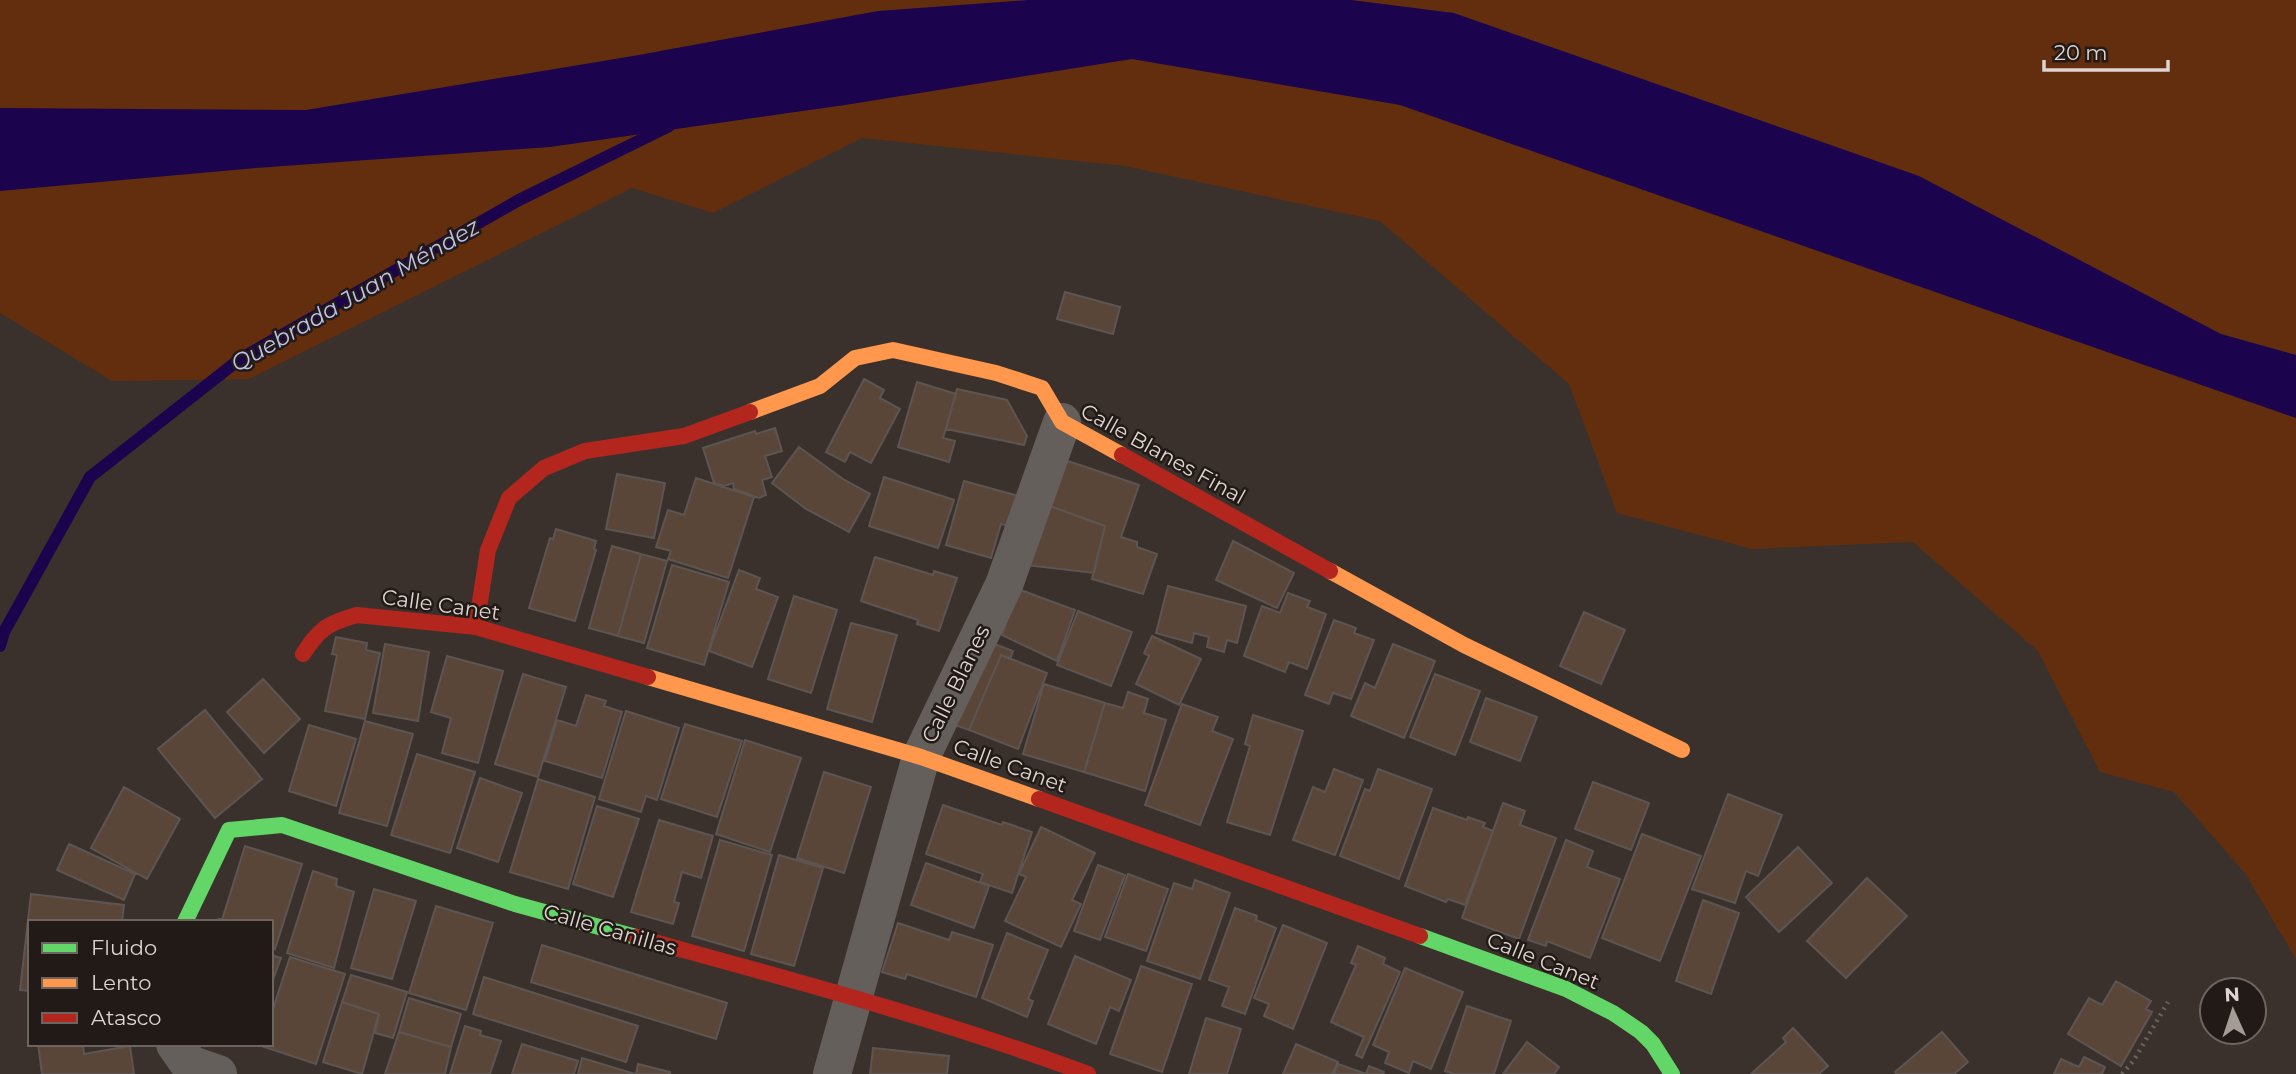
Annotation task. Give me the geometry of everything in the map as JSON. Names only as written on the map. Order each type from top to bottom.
[{"type":"street","name":"Calle Blanes Final","points":[[476,627],[488,550],[509,498],[544,468],[585,451],[684,436],[820,386],[855,358],[893,350],[996,373],[1042,388],[1062,422],[1464,645],[1682,750]]},
{"type":"street","name":"Calle Blanes","points":[[832,1074],[921,757],[1004,585],[1062,422]]},
{"type":"street","name":"Calle Canet","points":[[303,654],[316,634],[338,620],[357,615],[476,627],[921,757],[1566,989],[1629,1021],[1665,1057],[1672,1074]]},
{"type":"street","name":"Calle Canillas","points":[[186,920],[229,830],[282,825],[515,904],[900,1010],[1088,1074]]},
{"type":"path","points":[[2122,1074],[2168,1002]]},
{"type":"shaded area","points":[[0,0],[2296,0],[2296,959],[2245,873],[2174,792],[2100,772],[2038,651],[1913,542],[1752,549],[1617,513],[1569,384],[1380,221],[1125,166],[862,138],[713,213],[632,188],[249,379],[112,381],[0,313]]},
{"type":"shaded area","points":[[1028,0],[1351,0],[1454,13],[1919,176],[2221,334],[2296,355],[2296,418],[1400,105],[1132,59],[845,105],[550,147],[256,168],[0,191],[0,108],[306,110],[633,56],[878,11]]},
{"type":"building","points":[[1065,292],[1120,307],[1113,334],[1057,319]]},
{"type":"building","points":[[864,379],[884,390],[880,398],[900,409],[871,463],[850,452],[845,462],[826,452]]},
{"type":"building","points":[[917,382],[956,394],[943,438],[955,441],[949,462],[898,447]]},
{"type":"building","points":[[957,389],[1007,400],[1027,436],[1024,445],[946,429]]},
{"type":"building","points":[[775,428],[782,451],[765,456],[772,477],[762,480],[766,495],[759,498],[734,489],[733,483],[724,486],[714,483],[703,448],[755,431],[756,434]]},
{"type":"building","points":[[799,447],[843,479],[870,494],[849,532],[806,509],[772,483]]},
{"type":"building","points":[[1062,459],[1139,485],[1121,537],[1137,542],[1137,547],[1157,554],[1143,594],[1092,579],[1105,526],[1047,505]]},
{"type":"building","points":[[617,474],[665,483],[654,538],[606,529]]},
{"type":"building","points":[[884,477],[954,500],[938,548],[869,526]]},
{"type":"building","points":[[696,478],[754,497],[728,578],[668,559],[671,551],[656,547],[668,510],[684,515]]},
{"type":"building","points":[[964,481],[1022,497],[1013,527],[1001,524],[991,558],[946,545]]},
{"type":"building","points":[[1047,505],[1105,526],[1094,573],[1025,565]]},
{"type":"building","points":[[556,529],[596,541],[596,550],[575,621],[529,608],[550,538],[553,539]]},
{"type":"building","points":[[1233,541],[1294,573],[1277,608],[1216,580]]},
{"type":"building","points":[[612,546],[641,554],[618,636],[589,628]]},
{"type":"building","points":[[641,554],[667,561],[644,643],[618,636]]},
{"type":"building","points":[[875,557],[933,575],[934,571],[957,578],[939,631],[917,624],[918,620],[861,601]]},
{"type":"building","points":[[672,565],[729,582],[704,665],[647,648]]},
{"type":"building","points":[[739,570],[760,578],[756,589],[778,597],[752,667],[709,651]]},
{"type":"building","points":[[1168,586],[1246,606],[1237,643],[1227,640],[1224,652],[1207,647],[1209,637],[1194,633],[1192,643],[1156,633]]},
{"type":"building","points":[[1018,589],[1075,610],[1057,661],[1002,635]]},
{"type":"building","points":[[1288,593],[1310,601],[1307,607],[1326,614],[1307,669],[1289,662],[1285,672],[1244,656],[1262,606],[1280,613]]},
{"type":"building","points":[[794,596],[837,610],[811,693],[768,679]]},
{"type":"building","points":[[1078,611],[1132,632],[1111,686],[1057,665]]},
{"type":"building","points":[[1584,612],[1625,630],[1601,684],[1560,666]]},
{"type":"building","points":[[1334,620],[1356,628],[1354,633],[1374,640],[1351,699],[1333,693],[1329,704],[1305,695]]},
{"type":"building","points":[[851,623],[897,635],[872,722],[827,709]]},
{"type":"building","points":[[1152,636],[1201,659],[1179,705],[1136,684],[1149,656],[1144,653]]},
{"type":"building","points":[[336,637],[367,643],[366,650],[380,653],[365,719],[325,711],[337,655],[332,654]]},
{"type":"building","points":[[984,640],[1013,651],[1010,659],[1001,655],[969,730],[952,724]]},
{"type":"building","points":[[385,644],[429,652],[418,721],[373,713]]},
{"type":"building","points":[[1393,644],[1435,661],[1404,738],[1351,716],[1365,683],[1375,688]]},
{"type":"building","points":[[1001,655],[1047,673],[1018,749],[969,730]]},
{"type":"building","points":[[447,656],[503,671],[478,763],[442,753],[451,718],[431,712]]},
{"type":"building","points":[[523,674],[566,687],[538,777],[495,764]]},
{"type":"building","points":[[1435,674],[1480,691],[1455,755],[1410,737]]},
{"type":"building","points":[[263,679],[300,719],[264,753],[227,712]]},
{"type":"building","points":[[1044,684],[1105,703],[1084,772],[1023,754]]},
{"type":"building","points":[[1128,692],[1148,699],[1144,713],[1166,720],[1145,791],[1084,772],[1105,703],[1123,708]]},
{"type":"building","points":[[586,695],[606,701],[604,706],[622,712],[602,778],[545,761],[557,720],[576,726]]},
{"type":"building","points":[[1486,698],[1537,717],[1520,761],[1470,742]]},
{"type":"building","points":[[1182,704],[1218,717],[1212,731],[1233,739],[1200,825],[1145,805]]},
{"type":"building","points":[[205,710],[262,779],[215,818],[158,749]]},
{"type":"building","points":[[626,711],[679,728],[657,800],[646,796],[641,812],[599,799]]},
{"type":"building","points":[[1253,715],[1303,731],[1270,835],[1227,822],[1250,746],[1245,744]]},
{"type":"building","points":[[365,721],[413,734],[387,826],[339,813]]},
{"type":"building","points":[[685,724],[742,741],[717,817],[661,799]]},
{"type":"building","points":[[309,725],[356,739],[336,806],[289,791]]},
{"type":"building","points":[[745,740],[801,758],[770,852],[716,834]]},
{"type":"building","points":[[417,754],[475,772],[450,853],[391,835]]},
{"type":"building","points":[[1334,769],[1363,780],[1335,855],[1293,840],[1313,787],[1325,792]]},
{"type":"building","points":[[1378,769],[1432,789],[1399,879],[1340,856],[1365,789],[1370,791]]},
{"type":"building","points":[[824,772],[871,787],[844,873],[797,858]]},
{"type":"building","points":[[480,778],[522,793],[498,862],[457,848]]},
{"type":"building","points":[[538,779],[595,797],[568,889],[510,872]]},
{"type":"building","points":[[1593,782],[1649,803],[1631,850],[1575,829]]},
{"type":"building","points":[[124,787],[180,819],[147,879],[91,848]]},
{"type":"building","points":[[1728,794],[1782,815],[1758,876],[1746,871],[1735,903],[1692,889]]},
{"type":"building","points":[[1503,803],[1525,811],[1520,825],[1556,838],[1519,939],[1462,918]]},
{"type":"building","points":[[943,805],[1032,832],[1012,893],[980,882],[983,874],[926,854]]},
{"type":"building","points":[[597,806],[639,819],[613,897],[573,884]]},
{"type":"building","points":[[1433,808],[1467,820],[1468,817],[1485,823],[1483,827],[1493,831],[1465,905],[1448,899],[1446,902],[1405,886]]},
{"type":"building","points":[[659,820],[713,836],[701,878],[682,872],[674,902],[679,903],[673,924],[631,912]]},
{"type":"building","points":[[1041,827],[1095,853],[1072,900],[1081,904],[1061,947],[1005,921],[1026,877],[1019,874]]},
{"type":"building","points":[[1642,834],[1701,856],[1660,961],[1602,938]]},
{"type":"building","points":[[720,840],[772,855],[744,951],[692,936]]},
{"type":"building","points":[[1566,840],[1593,851],[1587,867],[1620,879],[1590,958],[1547,941],[1546,946],[1528,940]]},
{"type":"building","points":[[69,844],[135,874],[124,900],[57,870]]},
{"type":"building","points":[[245,846],[302,864],[275,949],[273,920],[222,920]]},
{"type":"building","points":[[1798,847],[1832,883],[1779,932],[1746,897]]},
{"type":"building","points":[[779,855],[823,868],[794,966],[751,954]]},
{"type":"building","points":[[926,863],[989,886],[974,928],[911,905]]},
{"type":"building","points":[[1098,865],[1125,875],[1100,940],[1074,931]]},
{"type":"building","points":[[313,871],[337,879],[336,886],[354,892],[334,968],[287,953]]},
{"type":"building","points":[[1128,874],[1168,889],[1146,951],[1105,937]]},
{"type":"building","points":[[1867,878],[1907,916],[1846,978],[1807,941]]},
{"type":"building","points":[[1195,880],[1230,893],[1200,979],[1147,961],[1174,883],[1192,889]]},
{"type":"building","points":[[374,889],[416,901],[392,979],[351,968]]},
{"type":"building","points":[[31,894],[124,905],[122,920],[28,920]]},
{"type":"building","points":[[1703,900],[1739,913],[1711,994],[1676,981]]},
{"type":"building","points":[[436,906],[493,923],[466,1010],[409,993]]},
{"type":"building","points":[[1235,908],[1257,916],[1256,920],[1276,928],[1245,1014],[1222,1006],[1229,987],[1209,980]]},
{"type":"building","points":[[28,920],[28,991],[20,990]]},
{"type":"building","points":[[898,923],[949,940],[952,932],[993,945],[976,997],[907,974],[905,979],[882,972]]},
{"type":"building","points":[[1283,925],[1327,943],[1293,1029],[1264,1016],[1269,1004],[1254,998]]},
{"type":"building","points":[[1007,933],[1048,950],[1028,999],[1033,1001],[1027,1017],[982,998]]},
{"type":"building","points":[[542,945],[727,1003],[716,1039],[531,982]]},
{"type":"building","points":[[1358,946],[1385,958],[1383,964],[1400,972],[1362,1058],[1356,1055],[1364,1037],[1331,1022],[1356,965],[1351,963]]},
{"type":"building","points":[[273,956],[281,958],[273,980]]},
{"type":"building","points":[[1075,956],[1131,980],[1119,1011],[1110,1007],[1096,1044],[1048,1024]]},
{"type":"building","points":[[290,957],[345,974],[316,1064],[261,1046],[273,1046],[273,1009]]},
{"type":"building","points":[[1141,966],[1192,984],[1162,1072],[1110,1054]]},
{"type":"building","points":[[1405,968],[1463,992],[1431,1069],[1413,1061],[1409,1073],[1385,1063],[1389,1052],[1373,1045]]},
{"type":"building","points":[[351,975],[407,992],[393,1038],[375,1033],[379,1014],[342,1002]]},
{"type":"building","points":[[484,977],[638,1026],[626,1062],[473,1014]]},
{"type":"building","points":[[2116,981],[2151,1001],[2146,1009],[2152,1012],[2121,1066],[2068,1034],[2089,998],[2102,1005]]},
{"type":"building","points":[[409,998],[461,1014],[451,1047],[399,1032]]},
{"type":"building","points":[[342,1002],[379,1014],[362,1074],[323,1062]]},
{"type":"building","points":[[1467,1006],[1511,1021],[1494,1074],[1454,1074],[1445,1071]]},
{"type":"building","points":[[1206,1018],[1241,1029],[1227,1074],[1189,1074]]},
{"type":"building","points":[[465,1026],[481,1031],[480,1035],[501,1041],[490,1074],[450,1074]]},
{"type":"building","points":[[1793,1028],[1828,1066],[1819,1074],[1751,1074],[1786,1042],[1783,1038]]},
{"type":"building","points":[[399,1032],[451,1047],[445,1074],[385,1074]]},
{"type":"building","points":[[1942,1032],[1968,1062],[1954,1074],[1895,1072]]},
{"type":"building","points":[[1527,1042],[1559,1067],[1554,1074],[1503,1074]]},
{"type":"building","points":[[522,1044],[578,1061],[574,1074],[512,1074]]},
{"type":"building","points":[[1296,1044],[1338,1062],[1332,1074],[1283,1074]]},
{"type":"building","points":[[38,1046],[83,1046],[84,1054],[130,1046],[134,1074],[42,1074]]},
{"type":"building","points":[[873,1048],[949,1056],[947,1074],[870,1074]]},
{"type":"building","points":[[2084,1057],[2105,1067],[2102,1074],[2054,1074],[2061,1059],[2079,1067]]},
{"type":"building","points":[[582,1058],[635,1074],[578,1074]]},
{"type":"building","points":[[638,1064],[670,1072],[670,1074],[636,1074]]},
{"type":"building","points":[[1338,1064],[1366,1074],[1334,1074]]},
{"type":"building","points":[[1369,1066],[1384,1072],[1383,1074],[1366,1074]]},
{"type":"waterway","name":"Quebrada Juan Méndez","points":[[0,646],[4,632],[90,477],[240,359],[519,200],[669,126]]},
{"type":"traffic: fast","points":[[186,920],[229,830],[282,825],[515,904],[636,937]]},
{"type":"traffic: fast","points":[[1420,936],[1566,989],[1613,1013],[1641,1032],[1653,1044],[1672,1074]]},
{"type":"traffic: slow","points":[[750,412],[820,386],[855,358],[893,350],[996,373],[1042,388],[1062,422],[1122,455]]},
{"type":"traffic: slow","points":[[1330,571],[1464,645],[1682,750]]},
{"type":"traffic: slow","points":[[648,677],[921,757],[1039,799]]},
{"type":"traffic: jam","points":[[476,627],[488,550],[509,498],[544,468],[585,451],[684,436],[750,412]]},
{"type":"traffic: jam","points":[[1122,455],[1330,571]]},
{"type":"traffic: jam","points":[[303,654],[325,628],[357,615],[476,627],[648,677]]},
{"type":"traffic: jam","points":[[1039,799],[1420,936]]},
{"type":"traffic: jam","points":[[636,937],[920,1018],[1088,1074]]}]
